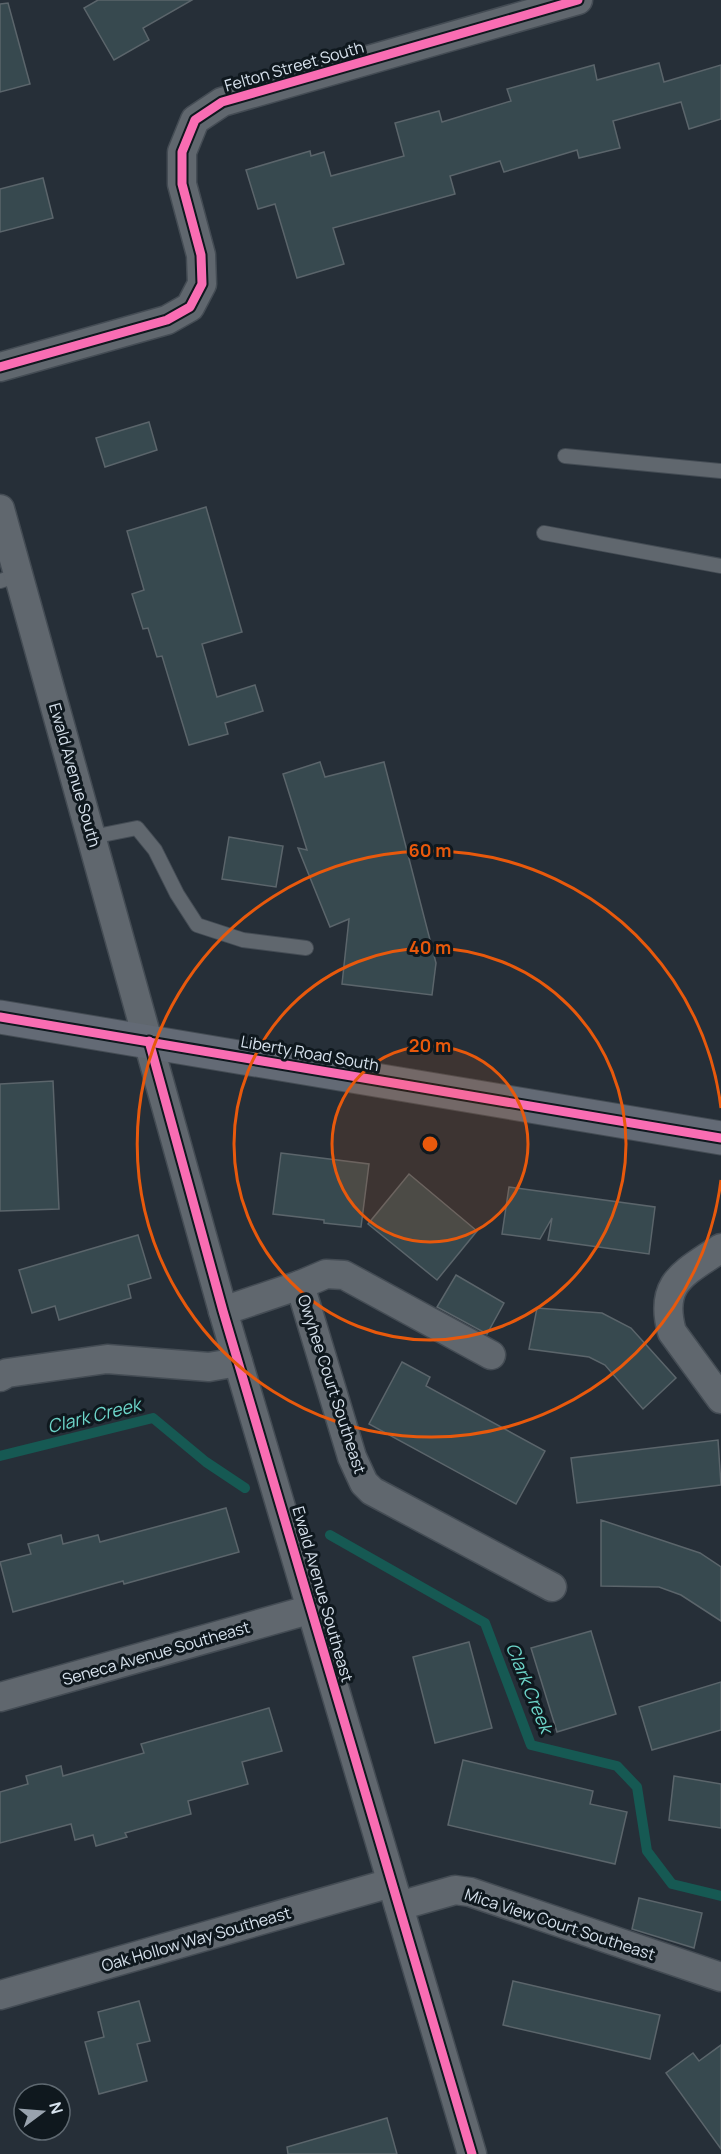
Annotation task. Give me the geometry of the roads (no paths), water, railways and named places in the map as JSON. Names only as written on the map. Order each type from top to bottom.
[{"type":"main road","name":"Liberty Road South","points":[[0,1017],[721,1138]]},
{"type":"street","name":"Felton Street South","points":[[0,366],[168,320],[190,307],[202,284],[201,255],[182,184],[182,152],[195,120],[222,102],[578,0]]},
{"type":"street","name":"Ewald Avenue South","points":[[0,509],[9,578],[92,837],[149,1041]]},
{"type":"street","name":"Ewald Avenue Southeast","points":[[149,1041],[223,1311],[472,2154]]},
{"type":"street","points":[[721,1248],[679,1278],[669,1295],[669,1321],[672,1332],[721,1399]]},
{"type":"street","name":"Owyhee Court Southeast","points":[[223,1311],[326,1274],[344,1275],[491,1355]]},
{"type":"street","name":"Owyhee Court Southeast","points":[[300,1285],[352,1457],[364,1483],[372,1491],[552,1587]]},
{"type":"street","points":[[0,1377],[14,1371],[107,1359],[209,1367],[238,1362]]},
{"type":"street","name":"Seneca Avenue Southeast","points":[[0,1697],[312,1609]]},
{"type":"street","name":"Mica View Court Southeast","points":[[395,1894],[455,1890],[470,1892],[721,1977]]},
{"type":"street","name":"Oak Hollow Way Southeast","points":[[0,1995],[395,1894]]},
{"type":"lane","points":[[565,456],[721,471]]},
{"type":"lane","points":[[544,533],[721,566]]},
{"type":"lane","points":[[92,837],[137,828],[155,850],[177,894],[197,925],[243,940],[306,948]]},
{"type":"waterway","name":"Clark Creek","points":[[0,1456],[153,1418],[206,1462],[245,1488]]},
{"type":"waterway","name":"Clark Creek","points":[[330,1535],[485,1623],[531,1745],[617,1766],[637,1787],[647,1851],[672,1884],[721,1896]]}]
